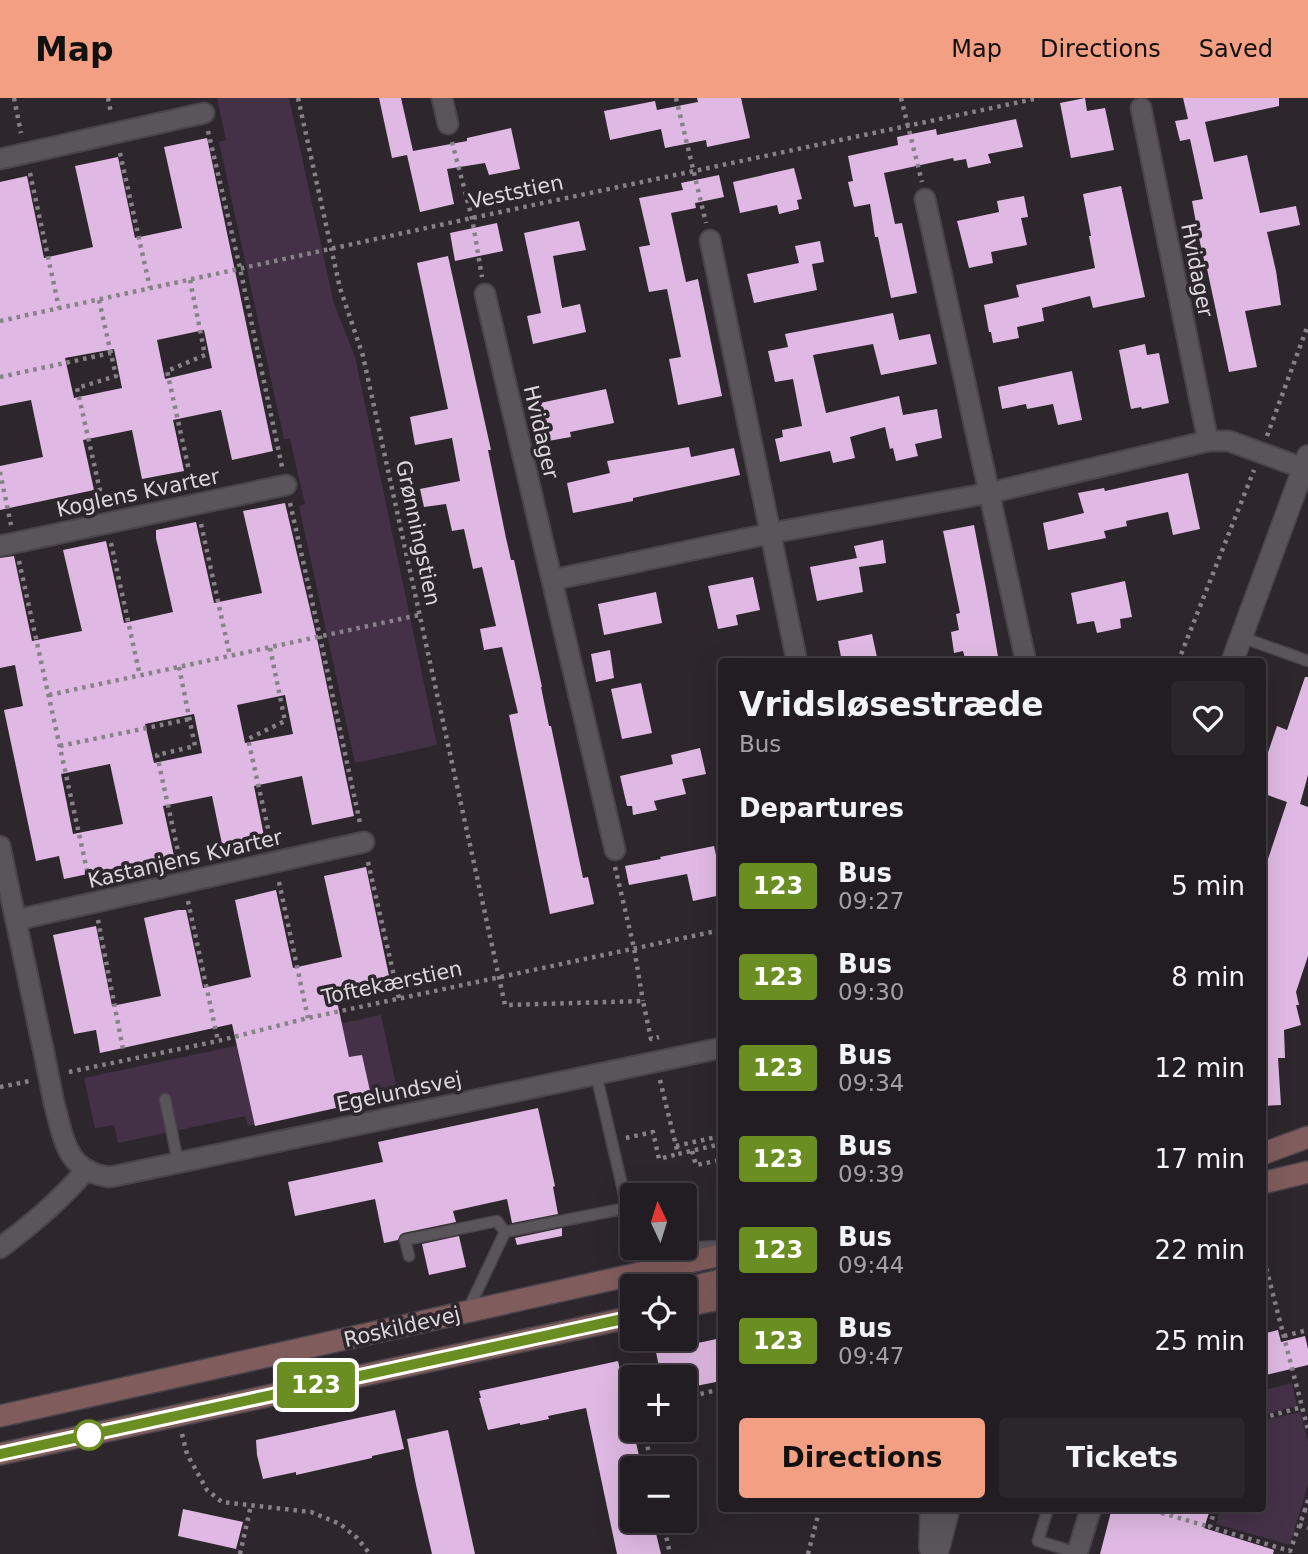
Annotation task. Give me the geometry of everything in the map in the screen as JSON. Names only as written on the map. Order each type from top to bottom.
[{"type":"main road","points":[[1266,1138],[1308,1129]]},
{"type":"main road","points":[[1266,1153],[1308,1137]]},
{"type":"main road","points":[[1266,1182],[1308,1172]]},
{"type":"main road","name":"Roskildevej","points":[[0,1416],[718,1256]]},
{"type":"main road","points":[[697,1286],[718,1281]]},
{"type":"main road","points":[[697,1303],[718,1299]]},
{"type":"main road","points":[[582,1327],[620,1311]]},
{"type":"main road","name":"Roskildevej","points":[[0,1454],[620,1319]]},
{"type":"street","points":[[442,98],[448,124]]},
{"type":"street","name":"Hvidager","points":[[1141,108],[1208,441]]},
{"type":"street","points":[[0,159],[204,113]]},
{"type":"street","points":[[925,199],[1025,658]]},
{"type":"street","points":[[710,240],[796,658]]},
{"type":"street","name":"Hvidager","points":[[485,294],[615,850]]},
{"type":"street","points":[[552,580],[772,533],[989,493],[1208,441],[1229,441],[1306,465],[1233,658]]},
{"type":"street","name":"Koglens Kvarter","points":[[8,544],[286,485]]},
{"type":"street","name":"Kastanjens Kvarter","points":[[16,920],[364,842]]},
{"type":"street","points":[[0,846],[66,1150],[86,1170],[72,1188],[0,1248]]},
{"type":"street","name":"Egelundsvej","points":[[86,1170],[110,1177],[718,1049]]},
{"type":"street","points":[[930,1554],[931,1512]]},
{"type":"street","points":[[937,1554],[948,1512]]},
{"type":"street","points":[[1077,1554],[1090,1512]]},
{"type":"lane","points":[[1241,637],[1308,661]]},
{"type":"lane","points":[[596,1074],[621,1183]]},
{"type":"lane","points":[[165,1099],[178,1162]]},
{"type":"lane","points":[[505,1232],[620,1209]]},
{"type":"lane","points":[[409,1256],[405,1240],[497,1221],[505,1232]]},
{"type":"lane","points":[[467,1313],[505,1232]]},
{"type":"lane","points":[[697,1247],[718,1246]]},
{"type":"lane","points":[[1047,1512],[1038,1541],[1077,1554]]},
{"type":"path","points":[[14,98],[59,309]]},
{"type":"path","points":[[108,98],[150,288]]},
{"type":"path","name":"Grønningstien","points":[[298,98],[346,311],[363,356],[505,1005],[643,1001]]},
{"type":"path","points":[[676,98],[710,240]]},
{"type":"path","points":[[901,98],[925,199]]},
{"type":"path","name":"Veststien","points":[[0,321],[1039,98]]},
{"type":"path","points":[[204,113],[399,998]]},
{"type":"path","points":[[448,124],[471,218],[485,294]]},
{"type":"path","points":[[190,280],[205,355],[167,371],[230,656]]},
{"type":"path","points":[[99,300],[116,376],[78,388],[139,676]]},
{"type":"path","points":[[1180,658],[1308,325]]},
{"type":"path","points":[[0,377],[111,353]]},
{"type":"path","points":[[0,472],[8,544],[49,695],[124,1049]]},
{"type":"path","points":[[49,695],[419,615]]},
{"type":"path","points":[[270,648],[285,721],[248,739],[308,1018]]},
{"type":"path","points":[[179,667],[195,746],[157,755],[218,1041]]},
{"type":"path","points":[[60,746],[190,719]]},
{"type":"path","points":[[615,850],[611,853],[634,948],[651,1039]]},
{"type":"path","name":"Toftekærstien","points":[[71,1072],[498,976],[718,931]]},
{"type":"path","points":[[659,1076],[678,1154]]},
{"type":"path","points":[[645,1133],[653,1132],[659,1158],[718,1145]]},
{"type":"path","points":[[676,1146],[718,1137]]},
{"type":"path","points":[[692,1151],[696,1165],[718,1161]]},
{"type":"path","points":[[1266,1267],[1308,1430]]},
{"type":"path","points":[[1284,1336],[1308,1330]]},
{"type":"path","points":[[697,1395],[718,1390]]},
{"type":"path","points":[[1266,1417],[1302,1407]]},
{"type":"path","points":[[177,1415],[187,1454],[206,1490],[222,1502],[311,1512],[340,1524],[357,1538],[370,1554]]},
{"type":"path","points":[[1159,1512],[1290,1551],[1308,1500]]},
{"type":"path","points":[[240,1554],[251,1505]]},
{"type":"path","points":[[808,1554],[819,1512]]},
{"type":"path","points":[[1210,1527],[1214,1512]]},
{"type":"path","points":[[1299,1525],[1308,1528]]},
{"type":"path","points":[[666,1533],[670,1554]]},
{"type":"shaded area","points":[[217,98],[289,98],[334,304],[355,357],[437,745],[355,763],[299,506],[305,504],[290,439],[284,439],[219,142],[226,140]]},
{"type":"shaded area","points":[[381,1015],[398,1094],[248,1126],[245,1116],[118,1143],[114,1125],[95,1128],[84,1078]]},
{"type":"shaded area","points":[[1292,1383],[1297,1406],[1266,1414],[1266,1390]]},
{"type":"shaded area","points":[[1300,1412],[1308,1442],[1308,1484],[1290,1545],[1216,1524],[1219,1512],[1266,1512],[1266,1420]]},
{"type":"building","points":[[379,98],[401,98],[413,151],[467,141],[467,138],[511,128],[520,169],[489,175],[485,163],[447,169],[454,204],[420,212],[407,155],[392,158]]},
{"type":"building","points":[[697,98],[741,98],[750,138],[707,147],[706,140],[665,148],[661,129],[610,140],[604,111],[655,101],[657,110],[698,102]]},
{"type":"building","points":[[1085,98],[1087,111],[1105,108],[1114,150],[1071,158],[1060,103]]},
{"type":"building","points":[[1183,98],[1279,98],[1279,106],[1205,122],[1214,162],[1247,155],[1260,213],[1296,206],[1300,225],[1267,232],[1281,305],[1245,311],[1257,367],[1229,372],[1192,201],[1203,199],[1190,139],[1180,141],[1175,121],[1188,119]]},
{"type":"building","points":[[1016,119],[1023,147],[988,154],[991,163],[968,168],[966,159],[954,161],[953,158],[884,173],[895,224],[902,223],[917,293],[891,298],[878,237],[875,237],[870,204],[854,207],[848,182],[853,181],[848,156],[898,145],[897,137],[936,129],[937,135]]},
{"type":"building","points":[[207,138],[273,451],[232,460],[221,410],[173,420],[184,471],[142,479],[132,430],[83,440],[94,490],[0,510],[0,466],[43,457],[31,400],[0,406],[0,182],[27,176],[44,258],[93,247],[75,166],[118,157],[135,238],[182,228],[164,147]],"holes":[[[204,330],[212,368],[165,379],[157,340]],[[114,349],[122,388],[74,398],[65,358]]]},
{"type":"building","points":[[794,168],[802,199],[797,200],[799,209],[779,214],[777,205],[740,213],[733,182]]},
{"type":"building","points":[[719,175],[724,197],[695,203],[696,208],[671,213],[686,282],[698,279],[722,396],[678,405],[669,359],[681,357],[667,289],[649,292],[639,247],[650,245],[639,198],[683,190],[681,183]]},
{"type":"building","points":[[1121,186],[1145,297],[1093,308],[1090,296],[1042,308],[1044,321],[1017,327],[1019,338],[993,343],[984,305],[1019,297],[1016,285],[1095,268],[1083,194]]},
{"type":"building","points":[[1024,196],[1028,217],[1021,218],[1027,245],[991,252],[993,263],[969,268],[957,221],[999,212],[997,201]]},
{"type":"building","points":[[579,221],[586,250],[553,256],[562,308],[580,304],[586,332],[533,344],[527,316],[541,313],[524,233]]},
{"type":"building","points":[[497,223],[503,251],[455,261],[450,233]]},
{"type":"building","points":[[820,241],[824,262],[812,264],[817,290],[754,303],[747,274],[799,263],[795,246]]},
{"type":"building","points":[[448,256],[491,450],[488,450],[506,538],[511,560],[514,560],[583,878],[588,877],[594,904],[550,914],[509,715],[518,713],[502,647],[484,650],[480,629],[496,626],[482,567],[473,569],[464,529],[452,531],[446,504],[424,507],[420,489],[460,481],[452,438],[415,445],[410,417],[448,409],[417,263]]},
{"type":"building","points":[[893,313],[899,340],[930,334],[937,364],[881,375],[873,344],[813,355],[826,413],[899,396],[903,415],[937,409],[942,438],[915,444],[918,456],[896,461],[885,427],[850,437],[855,458],[833,463],[830,451],[780,462],[775,439],[783,437],[782,430],[802,426],[793,379],[775,382],[768,351],[788,347],[785,334]]},
{"type":"building","points":[[1145,344],[1147,355],[1159,353],[1169,403],[1131,409],[1119,350]]},
{"type":"building","points":[[1072,371],[1082,420],[1058,425],[1053,404],[1027,409],[1026,404],[1002,409],[998,387]]},
{"type":"building","points":[[606,389],[614,423],[570,432],[571,437],[548,441],[540,403]]},
{"type":"building","points":[[689,447],[691,457],[734,448],[740,475],[573,513],[567,483],[610,473],[607,461]]},
{"type":"building","points":[[1188,473],[1200,529],[1173,535],[1168,512],[1126,521],[1127,526],[1104,531],[1106,538],[1048,550],[1043,523],[1084,513],[1078,493],[1104,488],[1105,491]]},
{"type":"building","points":[[285,503],[354,816],[312,825],[302,776],[254,786],[264,836],[222,844],[212,796],[163,806],[174,856],[64,879],[59,856],[36,861],[4,710],[23,706],[15,665],[0,668],[0,558],[14,556],[32,641],[82,631],[63,550],[106,541],[124,623],[173,612],[156,530],[196,522],[214,603],[262,593],[243,511]],"holes":[[[285,695],[293,734],[245,743],[237,705]],[[194,714],[202,753],[154,763],[145,724]],[[110,764],[123,824],[73,834],[61,774]]]},
{"type":"building","points":[[974,525],[998,658],[965,658],[963,651],[954,653],[951,632],[959,630],[956,614],[960,613],[943,531]]},
{"type":"building","points":[[883,540],[886,563],[859,567],[863,592],[817,601],[810,567],[857,558],[854,546]]},
{"type":"building","points":[[753,577],[760,610],[736,615],[738,625],[718,629],[708,586]]},
{"type":"building","points":[[1125,581],[1132,617],[1120,619],[1121,628],[1097,633],[1094,621],[1077,624],[1071,593]]},
{"type":"building","points":[[656,592],[662,623],[604,635],[598,604]]},
{"type":"building","points":[[872,634],[877,658],[841,658],[838,641]]},
{"type":"building","points":[[610,650],[614,678],[596,682],[591,654]]},
{"type":"building","points":[[1305,677],[1308,677],[1308,775],[1300,804],[1308,807],[1308,956],[1296,992],[1301,1025],[1284,1030],[1285,1058],[1278,1058],[1281,1105],[1266,1106],[1266,865],[1287,802],[1266,794],[1266,758],[1277,726],[1287,730]]},
{"type":"building","points":[[641,683],[652,733],[622,739],[611,689]]},
{"type":"building","points":[[700,748],[706,774],[682,779],[686,794],[654,801],[657,810],[633,815],[632,806],[627,806],[620,776],[673,764],[671,755]]},
{"type":"building","points":[[714,846],[718,864],[718,896],[693,901],[687,874],[629,885],[625,866],[661,859],[660,857]]},
{"type":"building","points":[[366,867],[392,990],[337,1001],[349,1057],[362,1055],[372,1100],[255,1126],[232,1024],[100,1053],[96,1030],[74,1034],[53,935],[96,926],[112,1006],[161,996],[144,918],[186,910],[203,988],[251,977],[235,900],[276,890],[293,968],[342,957],[324,876]]},
{"type":"building","points":[[538,1108],[555,1186],[558,1214],[512,1223],[507,1199],[453,1211],[456,1222],[403,1233],[398,1240],[384,1243],[375,1199],[295,1216],[288,1182],[383,1162],[378,1142]]},
{"type":"building","points":[[562,1228],[562,1236],[517,1245],[515,1238]]},
{"type":"building","points":[[459,1236],[466,1267],[429,1275],[422,1244]]},
{"type":"building","points":[[1278,1330],[1281,1342],[1305,1336],[1308,1365],[1266,1375],[1266,1333]]},
{"type":"building","points":[[718,1339],[718,1382],[697,1386],[697,1365],[659,1365],[656,1352],[697,1351],[697,1343]]},
{"type":"building","points":[[618,1361],[620,1442],[636,1442],[639,1456],[620,1456],[620,1533],[656,1533],[661,1554],[617,1554],[586,1408],[548,1416],[549,1419],[488,1430],[479,1391]]},
{"type":"building","points":[[395,1410],[404,1449],[296,1475],[296,1472],[263,1479],[256,1440]]},
{"type":"building","points":[[448,1430],[475,1554],[432,1554],[416,1485],[407,1439]]},
{"type":"building","points":[[183,1509],[243,1522],[236,1549],[178,1536]]},
{"type":"building","points":[[1111,1512],[1205,1512],[1209,1513],[1204,1528],[1274,1550],[1273,1554],[1100,1554]]},
{"type":"bus line","name":"123","points":[[0,1454],[620,1320]]}]
